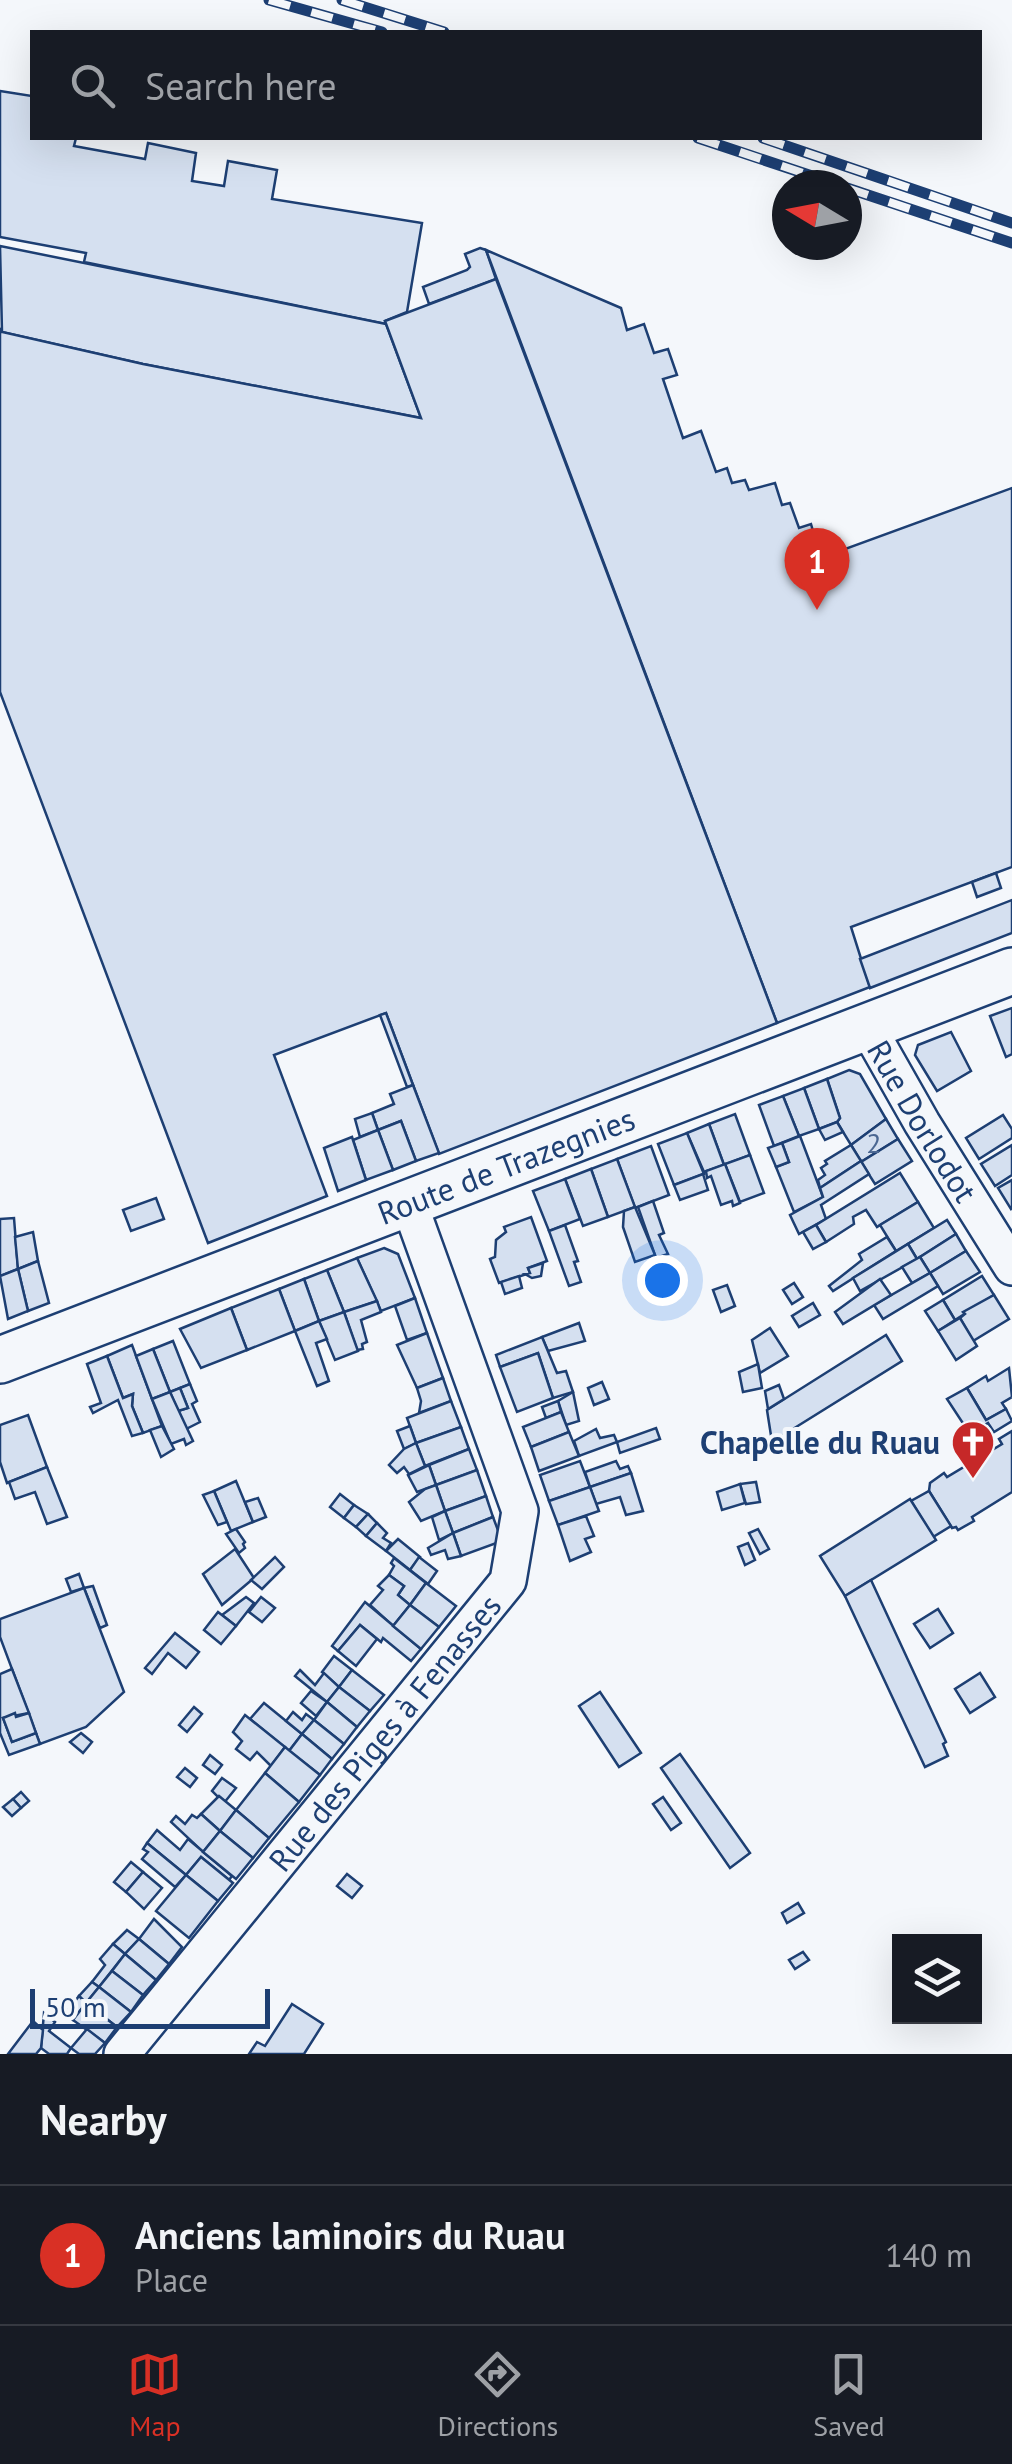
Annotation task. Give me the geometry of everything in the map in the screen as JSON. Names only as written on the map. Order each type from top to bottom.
[{"type":"main road","name":"Route de Trazegnies","points":[[0,1360],[1012,971]]},
{"type":"street","name":"Rue Dorlodot","points":[[868,1026],[1012,1267]]},
{"type":"street","name":"Rue des Piges à Fenasses","points":[[122,2054],[508,1581],[520,1512],[409,1203]]},
{"type":"building","points":[[0,91],[30,96],[30,140],[76,140],[74,146],[145,159],[148,143],[196,153],[192,181],[224,186],[228,161],[277,170],[272,199],[422,223],[407,312],[385,321],[386,324],[84,262],[86,253],[0,237]]},
{"type":"building","points":[[0,246],[386,324],[421,418],[2,332]]},
{"type":"building","points":[[480,248],[486,250],[496,279],[429,304],[423,287],[467,270],[470,267],[465,254]]},
{"type":"building","points":[[486,250],[621,308],[627,330],[644,324],[654,353],[668,349],[677,375],[663,379],[683,438],[701,431],[716,472],[727,468],[732,483],[745,480],[749,490],[775,483],[782,505],[790,503],[799,528],[811,524],[818,549],[829,555],[1012,488],[1012,867],[851,927],[870,987],[777,1023]]},
{"type":"building","points":[[496,279],[777,1023],[439,1154],[386,1013],[274,1055],[327,1196],[208,1243],[0,692],[0,328],[2,332],[143,364],[421,418],[385,321]]},
{"type":"building","points":[[996,873],[1001,888],[977,897],[972,882]]},
{"type":"building","points":[[1012,900],[1012,933],[870,988],[860,959]]},
{"type":"building","points":[[1012,1008],[1012,1054],[1006,1057],[990,1016]]},
{"type":"building","points":[[386,1013],[413,1085],[407,1087],[380,1015]]},
{"type":"building","points":[[951,1032],[971,1071],[937,1091],[915,1055],[918,1045]]},
{"type":"building","points":[[849,1070],[860,1074],[886,1119],[851,1145],[837,1122],[840,1118],[827,1079]]},
{"type":"building","points":[[827,1079],[840,1118],[819,1129],[804,1088]]},
{"type":"building","points":[[413,1085],[439,1153],[416,1161],[401,1121],[378,1130],[372,1113],[394,1104],[390,1094]]},
{"type":"building","points":[[804,1088],[819,1129],[799,1136],[783,1096]]},
{"type":"building","points":[[783,1096],[799,1136],[774,1146],[759,1105]]},
{"type":"building","points":[[372,1113],[378,1130],[360,1137],[355,1119]]},
{"type":"building","points":[[735,1114],[750,1155],[724,1165],[709,1124]]},
{"type":"building","points":[[1003,1115],[1012,1129],[1012,1138],[979,1159],[966,1138]]},
{"type":"building","points":[[886,1119],[898,1139],[861,1162],[851,1145]]},
{"type":"building","points":[[401,1121],[416,1161],[393,1170],[378,1130]]},
{"type":"building","points":[[837,1122],[843,1132],[825,1140],[819,1129]]},
{"type":"building","points":[[709,1124],[724,1165],[704,1172],[687,1133]]},
{"type":"building","points":[[378,1130],[393,1170],[366,1180],[353,1140]]},
{"type":"building","points":[[687,1133],[704,1174],[674,1185],[658,1144]]},
{"type":"building","points":[[800,1136],[823,1197],[794,1212],[776,1167],[789,1162],[782,1143]]},
{"type":"building","points":[[352,1137],[366,1180],[338,1191],[324,1148]]},
{"type":"building","points":[[898,1139],[912,1161],[875,1184],[861,1162]]},
{"type":"building","points":[[782,1143],[789,1162],[776,1167],[768,1148]]},
{"type":"building","points":[[851,1145],[861,1161],[820,1188],[818,1180],[825,1175],[821,1168],[827,1164],[825,1161]]},
{"type":"building","points":[[1012,1145],[1012,1175],[995,1186],[981,1164]]},
{"type":"building","points":[[651,1146],[669,1195],[635,1208],[617,1159]]},
{"type":"building","points":[[750,1155],[764,1193],[740,1202],[725,1164]]},
{"type":"building","points":[[617,1159],[635,1207],[608,1217],[591,1169]]},
{"type":"building","points":[[861,1161],[869,1174],[821,1205],[826,1219],[799,1234],[790,1215],[823,1197],[820,1188]]},
{"type":"building","points":[[725,1164],[740,1203],[733,1206],[732,1201],[721,1205],[711,1176],[707,1178],[706,1171]]},
{"type":"building","points":[[591,1169],[608,1217],[583,1226],[565,1179]]},
{"type":"building","points":[[900,1173],[918,1202],[877,1227],[866,1210],[853,1217],[854,1224],[826,1242],[816,1225]]},
{"type":"building","points":[[703,1174],[708,1190],[680,1200],[674,1185]]},
{"type":"building","points":[[565,1179],[580,1219],[549,1231],[533,1191]]},
{"type":"building","points":[[1012,1180],[1012,1208],[1011,1209],[998,1188]]},
{"type":"building","points":[[156,1198],[164,1219],[131,1231],[123,1210]]},
{"type":"building","points":[[653,1201],[664,1233],[659,1235],[668,1254],[656,1258],[638,1207]]},
{"type":"building","points":[[918,1202],[934,1228],[896,1251],[880,1225]]},
{"type":"building","points":[[635,1207],[655,1255],[635,1262],[623,1227],[624,1211]]},
{"type":"building","points":[[531,1217],[547,1261],[528,1268],[530,1273],[499,1283],[490,1259],[495,1257],[496,1240],[506,1232],[504,1227]]},
{"type":"building","points":[[14,1218],[18,1269],[0,1276],[0,1219]]},
{"type":"building","points":[[947,1220],[956,1234],[917,1259],[908,1244]]},
{"type":"building","points":[[565,1225],[581,1282],[569,1286],[549,1231]]},
{"type":"building","points":[[816,1225],[826,1242],[813,1249],[803,1232]]},
{"type":"building","points":[[33,1232],[38,1261],[18,1269],[15,1237]]},
{"type":"building","points":[[956,1234],[966,1251],[930,1273],[920,1257]]},
{"type":"building","points":[[887,1237],[896,1251],[833,1291],[829,1286],[862,1260],[859,1254]]},
{"type":"building","points":[[908,1244],[917,1259],[860,1291],[853,1278]]},
{"type":"building","points":[[384,1248],[398,1254],[415,1298],[381,1311],[357,1258]]},
{"type":"building","points":[[966,1251],[980,1272],[943,1294],[930,1273]]},
{"type":"building","points":[[920,1257],[930,1273],[912,1283],[902,1267]]},
{"type":"building","points":[[357,1258],[377,1301],[344,1312],[327,1270]]},
{"type":"building","points":[[38,1261],[49,1303],[28,1311],[18,1269]]},
{"type":"building","points":[[543,1263],[541,1276],[532,1278],[525,1274],[530,1273],[528,1268]]},
{"type":"building","points":[[18,1269],[28,1311],[8,1319],[0,1276]]},
{"type":"building","points":[[327,1270],[344,1312],[319,1321],[304,1279]]},
{"type":"building","points":[[930,1273],[938,1286],[883,1319],[874,1305]]},
{"type":"building","points":[[519,1276],[522,1288],[505,1294],[501,1282]]},
{"type":"building","points":[[982,1276],[994,1295],[955,1320],[943,1300]]},
{"type":"building","points":[[304,1279],[319,1321],[295,1331],[279,1289]]},
{"type":"building","points":[[880,1279],[891,1295],[843,1324],[835,1312]]},
{"type":"building","points":[[794,1283],[803,1297],[792,1304],[783,1290]]},
{"type":"building","points":[[727,1285],[735,1306],[721,1312],[713,1290]]},
{"type":"building","points":[[279,1289],[295,1331],[247,1350],[231,1308]]},
{"type":"building","points":[[994,1295],[1009,1319],[973,1341],[960,1318],[963,1312]]},
{"type":"building","points":[[415,1298],[427,1333],[407,1340],[395,1306]]},
{"type":"building","points":[[943,1300],[955,1320],[938,1331],[925,1311]]},
{"type":"building","points":[[377,1301],[381,1312],[361,1320],[367,1342],[357,1350],[344,1312]]},
{"type":"building","points":[[813,1303],[820,1315],[799,1327],[792,1316]]},
{"type":"building","points":[[231,1308],[247,1350],[201,1368],[180,1329]]},
{"type":"building","points":[[344,1312],[358,1351],[335,1360],[319,1321]]},
{"type":"building","points":[[960,1318],[977,1346],[956,1360],[938,1331]]},
{"type":"building","points":[[319,1321],[327,1339],[316,1343],[329,1381],[317,1386],[295,1331]]},
{"type":"building","points":[[579,1323],[585,1341],[548,1351],[542,1337]]},
{"type":"building","points":[[770,1328],[788,1356],[760,1373],[752,1340]]},
{"type":"building","points":[[427,1333],[443,1378],[417,1388],[397,1345]]},
{"type":"building","points":[[886,1335],[902,1361],[772,1442],[767,1410]]},
{"type":"building","points":[[542,1337],[557,1373],[566,1371],[573,1392],[553,1398],[538,1353],[500,1367],[496,1355]]},
{"type":"building","points":[[173,1341],[190,1384],[170,1392],[153,1349]]},
{"type":"building","points":[[132,1345],[162,1426],[143,1433],[132,1406],[133,1394],[123,1398],[107,1356]]},
{"type":"building","points":[[153,1349],[170,1392],[152,1399],[136,1356]]},
{"type":"building","points":[[538,1353],[553,1398],[517,1412],[500,1367]]},
{"type":"building","points":[[107,1356],[123,1398],[133,1394],[132,1406],[143,1433],[132,1436],[118,1400],[93,1413],[90,1407],[101,1403],[87,1364]]},
{"type":"building","points":[[758,1364],[762,1388],[743,1392],[739,1372]]},
{"type":"building","points":[[1009,1368],[1012,1397],[1002,1403],[1006,1409],[986,1420],[967,1388]]},
{"type":"building","points":[[443,1378],[451,1401],[419,1413],[417,1388]]},
{"type":"building","points":[[602,1382],[609,1399],[594,1405],[588,1388]]},
{"type":"building","points":[[190,1384],[197,1401],[192,1404],[200,1422],[186,1429],[178,1411],[188,1408],[180,1388]]},
{"type":"building","points":[[779,1385],[784,1399],[768,1409],[765,1391]]},
{"type":"building","points":[[180,1388],[188,1408],[178,1411],[170,1392]]},
{"type":"building","points":[[967,1388],[986,1420],[1006,1409],[1012,1421],[994,1432],[988,1423],[970,1434],[947,1399]]},
{"type":"building","points":[[170,1392],[193,1441],[186,1445],[184,1439],[171,1444],[152,1399]]},
{"type":"building","points":[[573,1392],[579,1421],[566,1425],[558,1401]]},
{"type":"building","points":[[451,1401],[461,1427],[416,1443],[407,1418]]},
{"type":"building","points":[[558,1401],[561,1412],[546,1418],[542,1407]]},
{"type":"building","points":[[561,1412],[569,1432],[531,1447],[523,1427]]},
{"type":"building","points":[[28,1415],[47,1467],[7,1483],[0,1462],[0,1425]]},
{"type":"building","points":[[162,1426],[174,1449],[161,1457],[150,1430]]},
{"type":"building","points":[[410,1426],[416,1443],[404,1449],[397,1431]]},
{"type":"building","points":[[461,1427],[469,1449],[425,1466],[416,1443]]},
{"type":"building","points":[[656,1428],[660,1439],[620,1453],[617,1442]]},
{"type":"building","points":[[596,1429],[600,1438],[614,1435],[617,1442],[579,1456],[574,1441]]},
{"type":"building","name":"Chapelle du Ruau","points":[[1012,1431],[1012,1492],[972,1517],[974,1521],[958,1530],[952,1528],[929,1491],[930,1483],[1002,1444],[999,1439]]},
{"type":"building","points":[[569,1432],[579,1456],[539,1471],[531,1447]]},
{"type":"building","points":[[416,1443],[425,1466],[409,1474],[404,1467],[397,1473],[389,1465]]},
{"type":"building","points":[[469,1449],[477,1470],[436,1485],[429,1465]]},
{"type":"building","points":[[580,1461],[590,1487],[549,1501],[540,1475]]},
{"type":"building","points":[[616,1461],[620,1469],[628,1466],[631,1473],[590,1487],[585,1472]]},
{"type":"building","points":[[429,1465],[436,1485],[417,1492],[408,1475]]},
{"type":"building","points":[[47,1467],[67,1517],[47,1524],[35,1492],[15,1499],[9,1482]]},
{"type":"building","points":[[477,1470],[486,1496],[445,1511],[436,1485]]},
{"type":"building","points":[[631,1473],[643,1511],[626,1515],[620,1497],[596,1504],[590,1487]]},
{"type":"building","points":[[236,1481],[253,1522],[231,1531],[214,1491]]},
{"type":"building","points":[[756,1482],[760,1502],[746,1504],[740,1484]]},
{"type":"building","points":[[740,1484],[745,1503],[722,1510],[717,1492]]},
{"type":"building","points":[[436,1485],[445,1511],[421,1521],[409,1502]]},
{"type":"building","points":[[590,1487],[599,1511],[558,1525],[549,1501]]},
{"type":"building","points":[[214,1491],[227,1522],[218,1525],[203,1495]]},
{"type":"building","points":[[929,1491],[951,1526],[933,1537],[911,1501]]},
{"type":"building","points":[[340,1494],[354,1505],[344,1518],[330,1507]]},
{"type":"building","points":[[486,1496],[493,1517],[453,1533],[445,1511]]},
{"type":"building","points":[[258,1498],[266,1517],[253,1522],[245,1502]]},
{"type":"building","points":[[910,1499],[936,1540],[845,1596],[820,1556]]},
{"type":"building","points":[[354,1505],[368,1514],[356,1527],[344,1518]]},
{"type":"building","points":[[445,1511],[453,1533],[439,1540],[432,1517]]},
{"type":"building","points":[[368,1514],[377,1523],[366,1536],[356,1527]]},
{"type":"building","points":[[586,1516],[594,1536],[585,1539],[591,1552],[570,1561],[558,1525]]},
{"type":"building","points":[[493,1517],[502,1541],[461,1556],[453,1533]]},
{"type":"building","points":[[377,1523],[387,1533],[383,1538],[391,1543],[386,1551],[366,1536]]},
{"type":"building","points":[[236,1529],[245,1542],[239,1553],[226,1534]]},
{"type":"building","points":[[758,1529],[769,1549],[760,1554],[749,1533]]},
{"type":"building","points":[[453,1533],[461,1556],[448,1559],[445,1550],[431,1555],[428,1548]]},
{"type":"building","points":[[398,1539],[420,1557],[410,1570],[386,1551]]},
{"type":"building","points":[[748,1543],[755,1560],[745,1565],[738,1547]]},
{"type":"building","points":[[235,1549],[254,1578],[222,1605],[203,1574]]},
{"type":"building","points":[[275,1557],[284,1567],[262,1589],[251,1580]]},
{"type":"building","points":[[419,1557],[437,1571],[428,1584],[410,1570]]},
{"type":"building","points":[[394,1558],[426,1583],[410,1605],[398,1595],[404,1586],[389,1575]]},
{"type":"building","points":[[79,1574],[84,1588],[71,1592],[66,1579]]},
{"type":"building","points":[[389,1575],[404,1586],[398,1595],[410,1605],[393,1626],[370,1605],[383,1590],[378,1586]]},
{"type":"building","points":[[871,1580],[946,1742],[943,1744],[948,1756],[925,1767],[845,1596]]},
{"type":"building","points":[[426,1583],[456,1606],[439,1627],[410,1605]]},
{"type":"building","points":[[93,1586],[107,1625],[100,1628],[84,1588]]},
{"type":"building","points":[[84,1588],[124,1692],[86,1727],[40,1744],[0,1637],[0,1619]]},
{"type":"building","points":[[246,1597],[254,1603],[236,1626],[222,1615]]},
{"type":"building","points":[[261,1597],[275,1608],[262,1622],[249,1612]]},
{"type":"building","points":[[365,1602],[421,1649],[411,1661],[360,1625],[338,1651],[332,1646]]},
{"type":"building","points":[[410,1605],[439,1627],[421,1649],[393,1626]]},
{"type":"building","points":[[938,1609],[953,1633],[930,1648],[914,1624]]},
{"type":"building","points":[[218,1612],[236,1626],[221,1644],[204,1630]]},
{"type":"building","points":[[360,1625],[377,1639],[356,1666],[338,1651]]},
{"type":"building","points":[[175,1633],[199,1652],[186,1668],[168,1653],[152,1674],[145,1668]]},
{"type":"building","points":[[334,1656],[352,1670],[339,1687],[322,1672]]},
{"type":"building","points":[[12,1669],[29,1713],[3,1718],[12,1742],[36,1733],[40,1744],[9,1755],[0,1733],[0,1674]]},
{"type":"building","points":[[300,1670],[315,1685],[324,1673],[339,1687],[327,1702],[295,1676]]},
{"type":"building","points":[[352,1670],[384,1695],[370,1711],[339,1687]]},
{"type":"building","points":[[980,1673],[995,1697],[970,1713],[955,1689]]},
{"type":"building","points":[[339,1687],[370,1711],[357,1727],[327,1702]]},
{"type":"building","points":[[311,1691],[327,1702],[316,1716],[301,1703]]},
{"type":"building","points":[[600,1692],[641,1753],[619,1767],[579,1706]]},
{"type":"building","points":[[327,1702],[357,1727],[344,1744],[314,1720]]},
{"type":"building","points":[[264,1703],[302,1734],[289,1751],[250,1719]]},
{"type":"building","points":[[194,1707],[202,1714],[187,1732],[179,1725]]},
{"type":"building","points":[[293,1712],[302,1720],[306,1714],[314,1720],[302,1734],[286,1721]]},
{"type":"building","points":[[15,1713],[16,1717],[29,1713],[36,1733],[12,1742],[3,1718]]},
{"type":"building","points":[[245,1715],[285,1747],[271,1766],[257,1752],[250,1760],[236,1749],[242,1741],[233,1732]]},
{"type":"building","points":[[314,1720],[344,1744],[332,1759],[302,1734]]},
{"type":"building","points":[[81,1733],[92,1742],[83,1753],[70,1742]]},
{"type":"building","points":[[302,1734],[332,1759],[320,1775],[289,1751]]},
{"type":"building","points":[[285,1747],[320,1775],[299,1802],[265,1773]]},
{"type":"building","points":[[680,1754],[750,1853],[730,1868],[661,1768]]},
{"type":"building","points":[[210,1755],[222,1765],[215,1774],[203,1765]]},
{"type":"building","points":[[185,1768],[197,1778],[190,1787],[177,1777]]},
{"type":"building","points":[[265,1773],[299,1802],[269,1838],[236,1810]]},
{"type":"building","points":[[222,1778],[236,1788],[224,1803],[212,1791]]},
{"type":"building","points":[[21,1792],[29,1801],[21,1808],[13,1799]]},
{"type":"building","points":[[219,1796],[236,1810],[220,1831],[201,1814]]},
{"type":"building","points":[[663,1797],[681,1823],[671,1830],[653,1804]]},
{"type":"building","points":[[13,1799],[21,1808],[12,1816],[3,1807]]},
{"type":"building","points":[[236,1810],[269,1838],[253,1858],[220,1831]]},
{"type":"building","points":[[201,1814],[220,1831],[203,1852],[171,1822],[176,1816],[185,1824],[192,1815],[197,1818]]},
{"type":"building","points":[[157,1830],[180,1850],[188,1839],[232,1876],[229,1880],[201,1857],[186,1875],[147,1843]]},
{"type":"building","points":[[220,1831],[253,1858],[236,1879],[203,1852]]},
{"type":"building","points":[[147,1843],[186,1875],[175,1887],[142,1859],[148,1852],[143,1849]]},
{"type":"building","points":[[201,1857],[233,1883],[218,1901],[186,1875]]},
{"type":"building","points":[[131,1862],[143,1872],[126,1892],[114,1882]]},
{"type":"building","points":[[143,1872],[162,1888],[144,1909],[126,1892]]},
{"type":"building","points":[[347,1874],[362,1886],[352,1898],[337,1886]]},
{"type":"building","points":[[186,1875],[218,1901],[189,1938],[156,1911]]},
{"type":"building","points":[[798,1903],[804,1913],[787,1923],[782,1913]]},
{"type":"building","points":[[154,1919],[182,1947],[169,1964],[139,1939]]},
{"type":"building","points":[[127,1930],[139,1939],[125,1954],[113,1944]]},
{"type":"building","points":[[139,1939],[169,1964],[156,1980],[125,1954]]},
{"type":"building","points":[[113,1944],[125,1954],[99,1987],[92,1982],[105,1965],[100,1959]]},
{"type":"building","points":[[803,1952],[809,1960],[795,1969],[789,1960]]},
{"type":"building","points":[[125,1954],[156,1980],[143,1995],[112,1971]]},
{"type":"building","points":[[112,1971],[143,1995],[131,2012],[99,1987]]},
{"type":"building","points":[[92,1982],[99,1987],[86,2003],[79,1996]]},
{"type":"building","points":[[99,1987],[131,2012],[117,2027],[86,2003]]},
{"type":"building","points":[[79,1996],[86,2003],[73,2020],[65,2014]]},
{"type":"building","points":[[86,2003],[117,2027],[105,2043],[73,2020]]},
{"type":"building","points":[[292,2004],[323,2024],[304,2054],[249,2054],[257,2042],[265,2046]]},
{"type":"building","points":[[44,2013],[55,2022],[49,2031],[71,2048],[67,2054],[49,2054],[41,2048]]},
{"type":"building","points":[[33,2021],[43,2030],[41,2048],[36,2054],[8,2054]]},
{"type":"building","points":[[87,2029],[105,2043],[95,2054],[79,2054],[71,2048]]},
{"type":"railway","points":[[269,0],[375,30]]},
{"type":"railway","points":[[342,0],[438,30]]},
{"type":"railway","points":[[704,140],[794,170]]},
{"type":"railway","points":[[769,140],[1012,223]]},
{"type":"railway","points":[[862,193],[1012,243]]},
{"type":"place","name":"Anciens laminoirs du Ruau","points":[[817,610]]},
{"type":"place","name":"Chapelle du Ruau","points":[[973,1480]]}]
